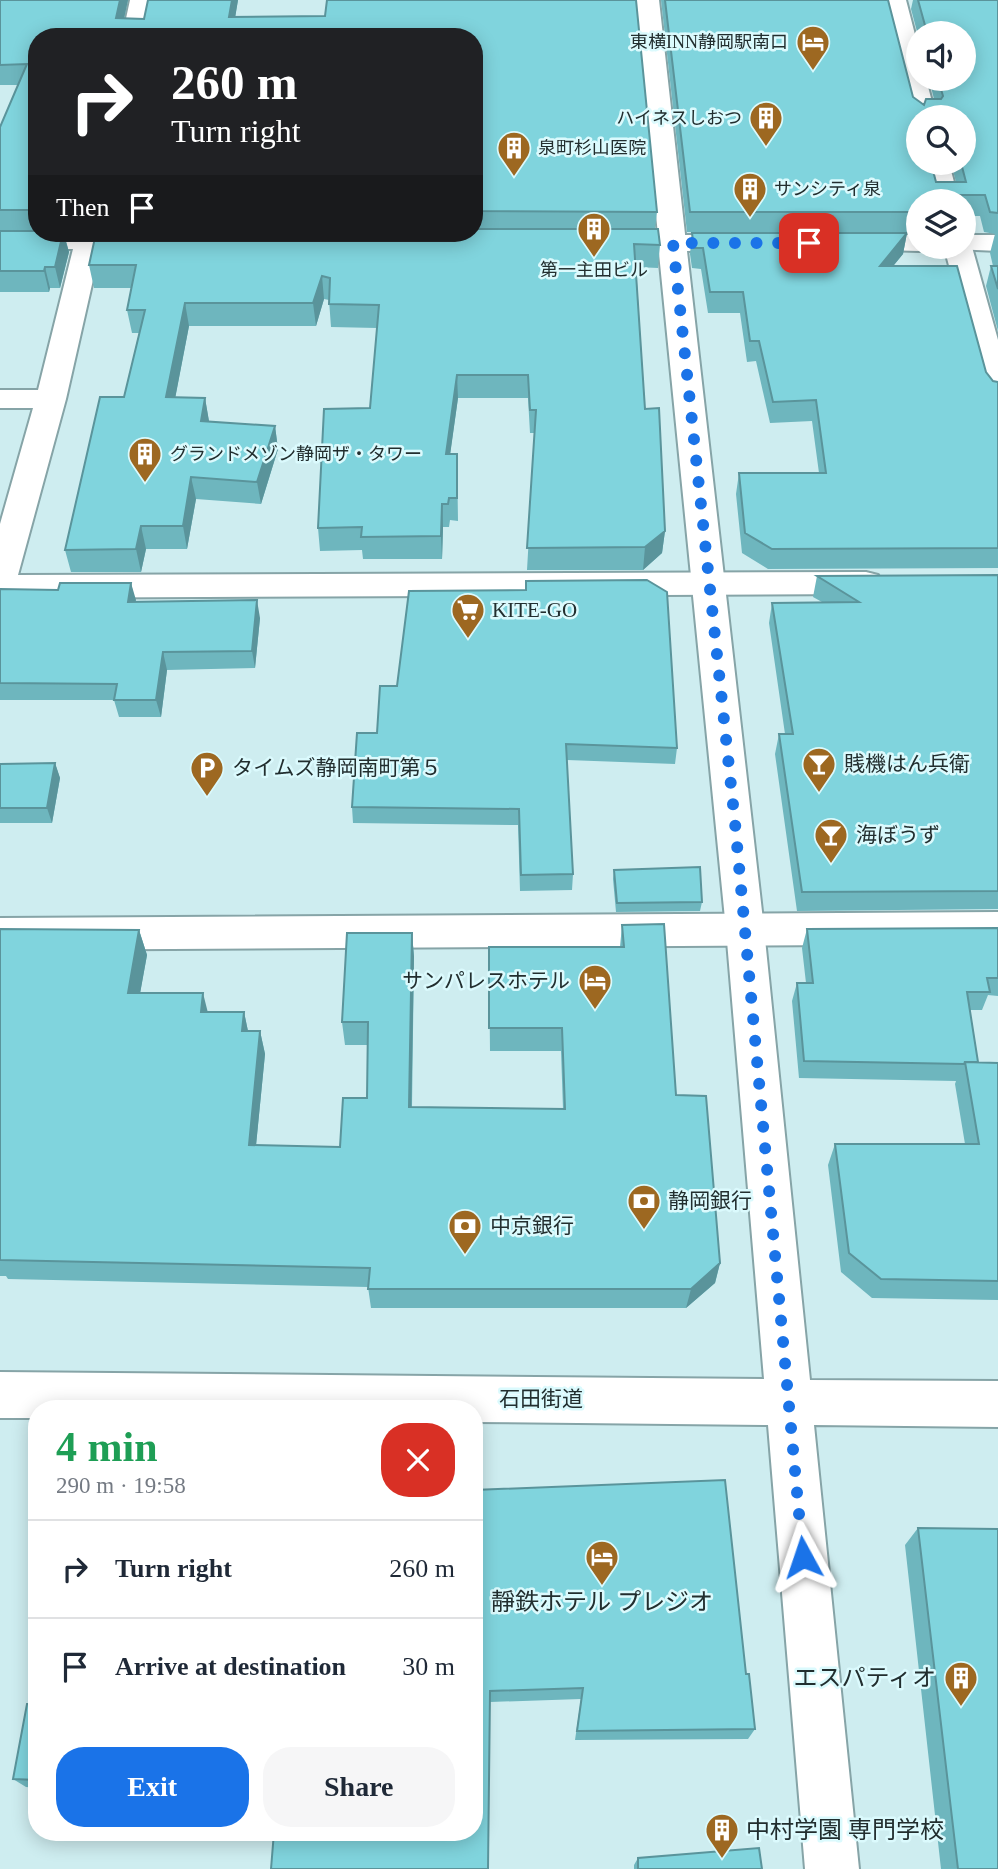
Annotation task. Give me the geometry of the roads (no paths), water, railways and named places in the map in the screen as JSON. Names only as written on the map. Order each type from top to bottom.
[{"type":"street","points":[[136,28],[142,0]]},
{"type":"street","points":[[648,0],[745,929],[832,1869]]},
{"type":"street","points":[[894,0],[921,105]]},
{"type":"street","points":[[0,241],[28,240]]},
{"type":"street","points":[[0,580],[51,399],[88,242]]},
{"type":"street","points":[[603,243],[768,243]]},
{"type":"street","points":[[823,243],[906,243]]},
{"type":"street","points":[[976,243],[998,243]]},
{"type":"street","points":[[961,259],[998,392]]},
{"type":"street","points":[[0,399],[51,399]]},
{"type":"street","points":[[0,587],[902,583]]},
{"type":"street","points":[[0,934],[998,928]]},
{"type":"street","name":"石田街道","points":[[0,1395],[998,1404]]},
{"type":"place","name":"東横INN静岡駅南口","points":[[813,72]]},
{"type":"place","name":"ハイネスしおつ","points":[[766,148]]},
{"type":"place","name":"泉町杉山医院","points":[[514,178]]},
{"type":"place","name":"サンシティ泉","points":[[750,219]]},
{"type":"place","name":"第一主田ビル","points":[[594,259]]},
{"type":"place","name":"グランドメゾン静岡ザ・タワー","points":[[145,484]]},
{"type":"place","name":"KITE-GO","points":[[468,640]]},
{"type":"place","name":"賎機はん兵衛","points":[[819,794]]},
{"type":"place","name":"タイムズ静岡南町第５","points":[[207,798]]},
{"type":"place","name":"海ぼうず","points":[[831,865]]},
{"type":"place","name":"サンパレスホテル","points":[[595,1011]]},
{"type":"place","name":"静岡銀行","points":[[644,1231]]},
{"type":"place","name":"中京銀行","points":[[465,1256]]},
{"type":"place","name":"靜鉄ホテル プレジオ","points":[[602,1587]]},
{"type":"place","name":"エスパティオ","points":[[961,1708]]},
{"type":"place","name":"中村学園 専門学校","points":[[722,1860]]}]
